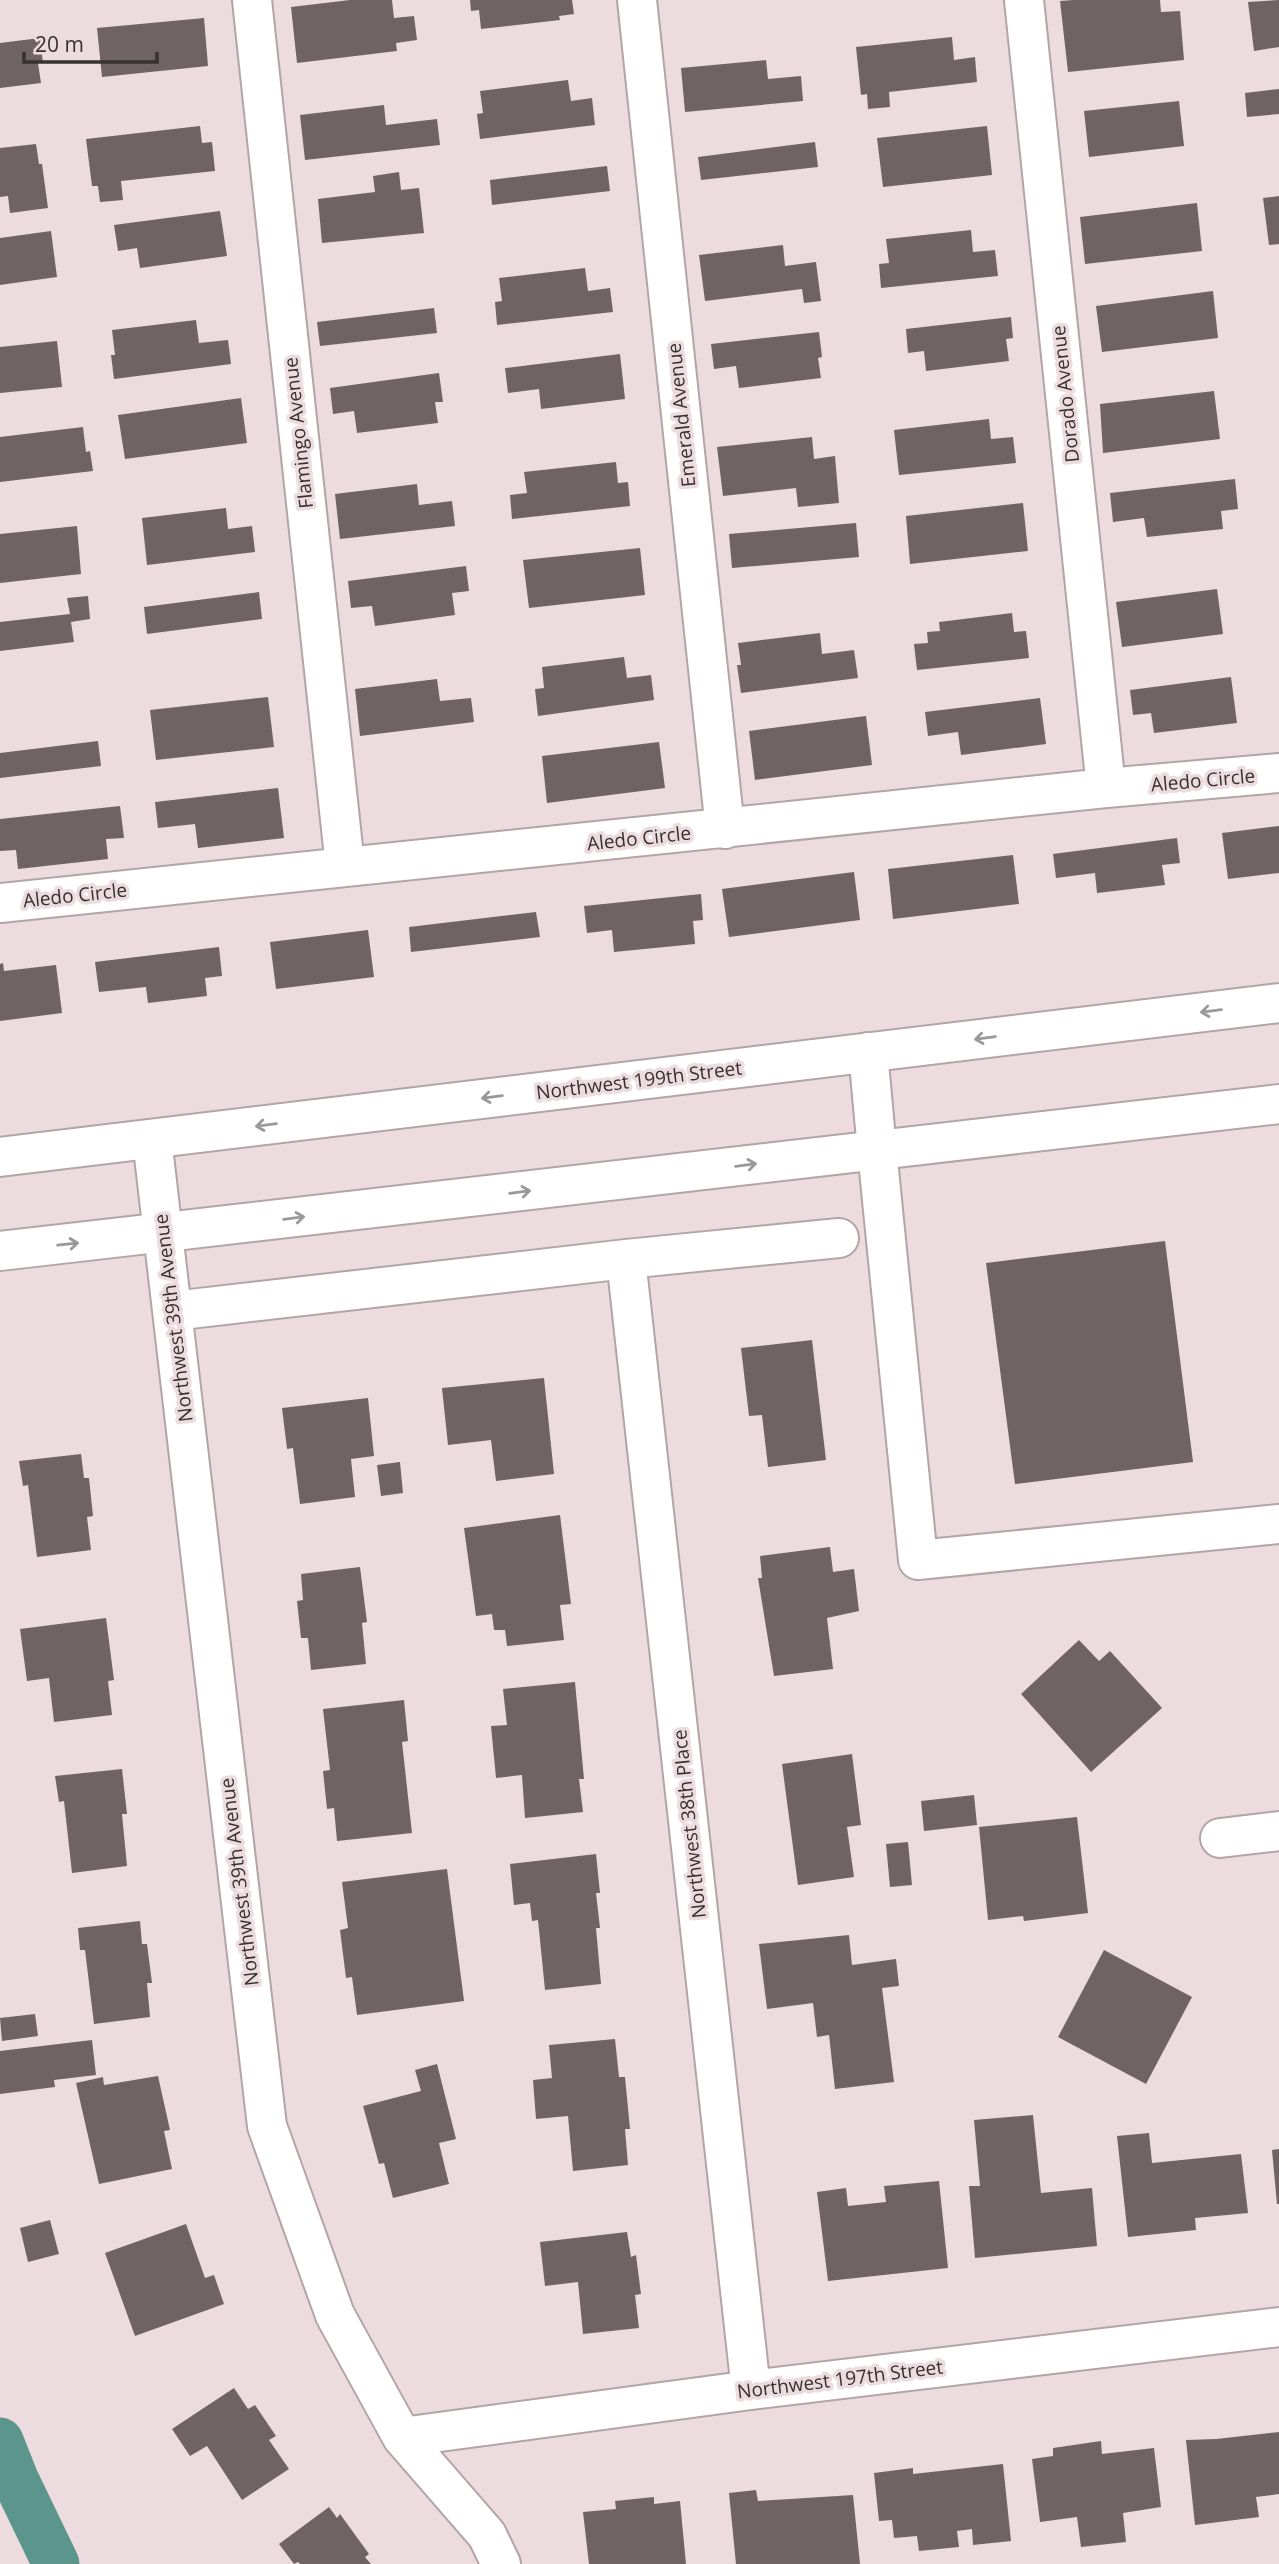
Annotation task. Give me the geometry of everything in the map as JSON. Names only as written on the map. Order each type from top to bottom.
[{"type":"street","name":"Flamingo Avenue","points":[[252,0],[345,866]]},
{"type":"street","name":"Emerald Avenue","points":[[637,0],[725,830]]},
{"type":"street","name":"Dorado Avenue","points":[[1024,0],[1106,788]]},
{"type":"street","name":"Aledo Circle","points":[[0,904],[1106,788],[1279,773]]},
{"type":"street","name":"Northwest 199th Street","points":[[0,1157],[1279,1003]]},
{"type":"street","points":[[868,1052],[918,1560],[1279,1524]]},
{"type":"street","points":[[0,1251],[1279,1104]]},
{"type":"street","name":"Northwest 39th Avenue","points":[[152,1139],[267,2126],[335,2315],[402,2437],[487,2535],[501,2564]]},
{"type":"street","points":[[173,1311],[626,1259],[839,1238]]},
{"type":"street","name":"Northwest 38th Place","points":[[626,1259],[751,2390]]},
{"type":"street","points":[[1220,1838],[1279,1831]]},
{"type":"street","name":"Northwest 197th Street","points":[[402,2437],[751,2390],[1279,2327]]},
{"type":"building","points":[[350,0],[392,0],[394,18],[414,16],[417,40],[396,43],[397,51],[297,63],[291,7]]},
{"type":"building","points":[[470,0],[572,0],[574,14],[559,16],[560,20],[481,29],[479,10],[471,11]]},
{"type":"building","points":[[1160,0],[1161,12],[1180,11],[1184,60],[1068,72],[1060,1]]},
{"type":"building","points":[[1279,0],[1279,47],[1254,51],[1248,2]]},
{"type":"building","points":[[204,18],[208,66],[102,77],[97,28]]},
{"type":"building","points":[[952,37],[954,60],[975,57],[977,82],[889,92],[890,107],[868,109],[867,94],[861,95],[856,47]]},
{"type":"building","points":[[40,38],[43,63],[38,63],[41,83],[0,88],[0,43]]},
{"type":"building","points":[[766,60],[768,79],[801,76],[803,101],[685,112],[681,68]]},
{"type":"building","points":[[568,80],[571,101],[592,98],[595,125],[480,139],[477,114],[483,113],[480,91]]},
{"type":"building","points":[[1279,89],[1279,114],[1247,117],[1245,93]]},
{"type":"building","points":[[1179,101],[1184,146],[1089,157],[1084,111]]},
{"type":"building","points":[[384,105],[386,125],[437,119],[440,145],[305,160],[300,115]]},
{"type":"building","points":[[200,126],[202,143],[212,142],[215,171],[121,181],[123,200],[100,202],[98,186],[92,186],[86,139]]},
{"type":"building","points":[[987,126],[992,175],[883,187],[877,138]]},
{"type":"building","points":[[815,142],[818,167],[701,180],[698,157]]},
{"type":"building","points":[[36,144],[39,164],[42,164],[48,208],[10,213],[8,196],[0,197],[0,148]]},
{"type":"building","points":[[607,166],[610,191],[492,205],[490,180]]},
{"type":"building","points":[[399,172],[401,190],[419,188],[424,233],[322,243],[318,199],[375,192],[373,176]]},
{"type":"building","points":[[1279,196],[1279,244],[1269,245],[1263,198]]},
{"type":"building","points":[[1197,203],[1202,251],[1085,264],[1080,217]]},
{"type":"building","points":[[220,211],[227,256],[140,268],[137,248],[118,251],[114,225]]},
{"type":"building","points":[[971,230],[973,252],[995,250],[998,276],[881,288],[879,264],[889,263],[886,239]]},
{"type":"building","points":[[51,231],[57,277],[0,285],[0,238]]},
{"type":"building","points":[[783,245],[785,266],[816,262],[821,301],[804,303],[802,289],[705,301],[699,255]]},
{"type":"building","points":[[585,268],[588,291],[610,288],[613,312],[497,325],[495,302],[502,301],[499,278]]},
{"type":"building","points":[[1213,291],[1218,338],[1102,352],[1096,306]]},
{"type":"building","points":[[434,308],[437,333],[320,346],[317,322]]},
{"type":"building","points":[[1011,317],[1013,338],[1006,339],[1009,361],[926,371],[924,351],[908,353],[906,329]]},
{"type":"building","points":[[196,320],[199,343],[228,340],[231,364],[114,379],[112,330]]},
{"type":"building","points":[[819,332],[822,357],[818,358],[821,378],[739,388],[736,366],[714,369],[711,344]]},
{"type":"building","points":[[57,341],[62,387],[0,393],[0,347]]},
{"type":"building","points":[[620,354],[625,399],[541,409],[539,389],[508,393],[505,368]]},
{"type":"building","points":[[439,373],[443,402],[435,402],[438,423],[357,433],[354,411],[333,414],[330,388]]},
{"type":"building","points":[[1214,391],[1220,439],[1103,453],[1100,404]]},
{"type":"building","points":[[241,398],[247,443],[125,459],[118,415]]},
{"type":"building","points":[[989,419],[991,439],[1013,437],[1016,463],[899,475],[894,430]]},
{"type":"building","points":[[83,427],[86,452],[90,451],[93,471],[0,482],[0,437]]},
{"type":"building","points":[[812,437],[814,459],[835,456],[839,503],[798,507],[796,488],[723,496],[717,447]]},
{"type":"building","points":[[616,462],[618,483],[628,482],[630,506],[512,519],[510,495],[527,493],[524,472]]},
{"type":"building","points":[[1235,479],[1238,509],[1221,511],[1223,529],[1147,537],[1144,518],[1113,522],[1110,493]]},
{"type":"building","points":[[417,484],[419,505],[452,501],[455,526],[340,539],[335,494]]},
{"type":"building","points":[[1023,503],[1028,551],[910,564],[906,516]]},
{"type":"building","points":[[226,508],[228,529],[252,526],[255,552],[147,565],[142,518]]},
{"type":"building","points":[[856,523],[859,557],[732,568],[729,534]]},
{"type":"building","points":[[77,526],[81,574],[0,583],[0,534]]},
{"type":"building","points":[[640,548],[645,595],[529,608],[523,560]]},
{"type":"building","points":[[466,566],[469,591],[452,593],[455,615],[375,626],[372,606],[351,608],[348,581]]},
{"type":"building","points":[[1217,589],[1223,634],[1122,647],[1116,602]]},
{"type":"building","points":[[259,592],[262,619],[147,634],[144,607]]},
{"type":"building","points":[[88,596],[90,619],[71,622],[74,642],[0,651],[0,622],[70,614],[67,598]]},
{"type":"building","points":[[1012,613],[1014,632],[1026,631],[1029,658],[917,670],[914,644],[928,643],[927,632],[940,631],[939,622]]},
{"type":"building","points":[[820,633],[822,654],[854,650],[858,678],[741,693],[737,665],[741,665],[738,643]]},
{"type":"building","points":[[624,657],[627,678],[651,675],[654,700],[538,716],[535,689],[544,688],[542,667]]},
{"type":"building","points":[[1231,677],[1237,723],[1154,733],[1151,713],[1133,715],[1130,690]]},
{"type":"building","points":[[437,679],[440,701],[471,698],[474,722],[360,736],[355,689]]},
{"type":"building","points":[[268,697],[274,747],[156,760],[150,710]]},
{"type":"building","points":[[1040,698],[1046,744],[961,755],[958,732],[928,736],[925,712]]},
{"type":"building","points":[[866,716],[872,765],[755,780],[749,731]]},
{"type":"building","points":[[98,741],[101,766],[0,778],[0,753]]},
{"type":"building","points":[[659,742],[665,788],[547,803],[542,756]]},
{"type":"building","points":[[278,788],[284,838],[198,848],[195,824],[158,828],[155,802]]},
{"type":"building","points":[[120,806],[124,838],[106,839],[108,859],[18,869],[16,850],[0,851],[0,819]]},
{"type":"building","points":[[1279,826],[1279,873],[1228,879],[1222,833]]},
{"type":"building","points":[[1177,838],[1180,863],[1162,865],[1165,885],[1097,893],[1095,873],[1056,878],[1053,854]]},
{"type":"building","points":[[1013,855],[1019,904],[893,919],[888,869]]},
{"type":"building","points":[[854,872],[860,920],[729,937],[722,889]]},
{"type":"building","points":[[701,894],[703,920],[693,921],[695,944],[614,952],[612,930],[587,933],[584,906]]},
{"type":"building","points":[[536,912],[540,937],[411,952],[409,927]]},
{"type":"building","points":[[368,930],[374,977],[276,989],[270,942]]},
{"type":"building","points":[[219,947],[222,976],[205,978],[207,996],[148,1003],[146,987],[99,992],[95,962]]},
{"type":"building","points":[[3,963],[4,971],[56,965],[62,1013],[0,1021],[0,964]]},
{"type":"building","points":[[1165,1241],[1193,1462],[1015,1484],[986,1263]]},
{"type":"building","points":[[812,1340],[826,1460],[768,1467],[762,1415],[749,1416],[741,1348]]},
{"type":"building","points":[[544,1378],[554,1474],[496,1481],[491,1440],[448,1445],[442,1388]]},
{"type":"building","points":[[368,1398],[374,1456],[351,1459],[355,1497],[300,1504],[293,1448],[287,1449],[282,1408]]},
{"type":"building","points":[[81,1454],[84,1478],[89,1478],[93,1516],[87,1517],[91,1550],[37,1557],[28,1485],[23,1486],[19,1461]]},
{"type":"building","points":[[400,1462],[403,1493],[381,1496],[377,1465]]},
{"type":"building","points":[[560,1515],[571,1604],[560,1605],[564,1640],[507,1646],[505,1630],[494,1630],[492,1614],[476,1616],[464,1528]]},
{"type":"building","points":[[830,1547],[833,1572],[854,1569],[859,1611],[827,1618],[833,1669],[774,1676],[758,1578],[762,1578],[760,1556]]},
{"type":"building","points":[[360,1567],[367,1622],[362,1623],[366,1664],[311,1670],[308,1638],[301,1638],[297,1601],[303,1600],[301,1574]]},
{"type":"building","points":[[106,1618],[114,1680],[108,1681],[112,1715],[54,1722],[49,1678],[27,1681],[20,1629]]},
{"type":"building","points":[[1079,1640],[1099,1661],[1110,1651],[1162,1708],[1091,1772],[1021,1694]]},
{"type":"building","points":[[575,1682],[584,1779],[579,1779],[583,1812],[525,1818],[522,1775],[496,1778],[491,1726],[507,1725],[503,1689]]},
{"type":"building","points":[[404,1700],[408,1741],[402,1742],[412,1833],[337,1841],[334,1808],[327,1809],[323,1771],[330,1770],[323,1709]]},
{"type":"building","points":[[852,1754],[861,1825],[847,1827],[854,1877],[798,1885],[782,1764]]},
{"type":"building","points":[[122,1769],[127,1814],[122,1814],[127,1866],[72,1873],[64,1801],[59,1802],[55,1776]]},
{"type":"building","points":[[974,1795],[977,1825],[924,1831],[921,1801]]},
{"type":"building","points":[[1077,1817],[1088,1913],[1024,1921],[1023,1916],[988,1920],[979,1827]]},
{"type":"building","points":[[908,1842],[912,1885],[890,1887],[886,1844]]},
{"type":"building","points":[[596,1854],[600,1893],[596,1893],[600,1928],[596,1928],[601,1984],[545,1990],[538,1920],[532,1921],[530,1903],[514,1905],[510,1864]]},
{"type":"building","points":[[447,1869],[464,2001],[357,2015],[352,1977],[346,1978],[340,1930],[348,1928],[342,1882]]},
{"type":"building","points":[[140,1921],[142,1944],[147,1944],[152,1983],[147,1983],[150,2017],[94,2024],[85,1950],[80,1950],[78,1928]]},
{"type":"building","points":[[849,1935],[852,1965],[896,1959],[899,1986],[882,1988],[894,2082],[835,2089],[829,2035],[817,2037],[813,2003],[767,2009],[759,1944]]},
{"type":"building","points":[[1104,1950],[1192,1997],[1146,2084],[1058,2037]]},
{"type":"building","points":[[35,2014],[38,2036],[2,2041],[0,2018]]},
{"type":"building","points":[[615,2039],[619,2077],[625,2077],[630,2129],[625,2129],[628,2165],[573,2171],[568,2116],[536,2119],[533,2080],[552,2078],[549,2045]]},
{"type":"building","points":[[92,2040],[96,2075],[54,2080],[55,2087],[0,2094],[0,2051]]},
{"type":"building","points":[[437,2064],[456,2139],[439,2143],[449,2184],[393,2198],[384,2163],[379,2164],[363,2106],[421,2091],[415,2070]]},
{"type":"building","points":[[158,2076],[170,2130],[164,2131],[172,2169],[99,2184],[76,2083],[103,2077],[104,2085]]},
{"type":"building","points":[[1033,2115],[1041,2193],[1092,2188],[1097,2246],[975,2258],[969,2186],[980,2186],[974,2120]]},
{"type":"building","points":[[1149,2133],[1152,2163],[1241,2154],[1248,2213],[1195,2218],[1196,2230],[1128,2237],[1117,2136]]},
{"type":"building","points":[[1279,2149],[1279,2204],[1277,2204],[1272,2150]]},
{"type":"building","points":[[939,2181],[948,2268],[828,2281],[817,2192],[846,2188],[848,2206],[886,2202],[884,2186]]},
{"type":"building","points":[[50,2220],[59,2254],[28,2262],[20,2228]]},
{"type":"building","points":[[186,2224],[205,2278],[214,2275],[224,2304],[135,2336],[105,2253]]},
{"type":"building","points":[[627,2232],[631,2257],[636,2255],[641,2294],[635,2295],[639,2328],[583,2334],[578,2282],[545,2286],[540,2242]]},
{"type":"building","points":[[234,2388],[248,2409],[255,2405],[276,2436],[269,2440],[289,2469],[242,2500],[207,2446],[190,2456],[172,2429]]},
{"type":"building","points":[[1279,2432],[1279,2494],[1256,2497],[1259,2517],[1195,2525],[1186,2440]]},
{"type":"building","points":[[1101,2441],[1102,2454],[1154,2448],[1161,2507],[1123,2513],[1126,2542],[1081,2547],[1077,2517],[1040,2522],[1032,2459],[1053,2456],[1053,2448]]},
{"type":"building","points":[[1003,2464],[1011,2541],[973,2545],[972,2529],[957,2531],[959,2547],[919,2551],[917,2536],[894,2538],[892,2520],[879,2521],[874,2473],[913,2468],[913,2474]]},
{"type":"building","points":[[756,2490],[758,2501],[853,2495],[860,2564],[736,2564],[729,2493]]},
{"type":"building","points":[[654,2497],[654,2504],[680,2501],[686,2564],[589,2564],[583,2512],[616,2509],[615,2501]]},
{"type":"building","points":[[329,2507],[337,2518],[340,2514],[369,2554],[365,2557],[371,2564],[294,2564],[279,2544]]},
{"type":"waterway","points":[[0,2441],[56,2564]]}]
